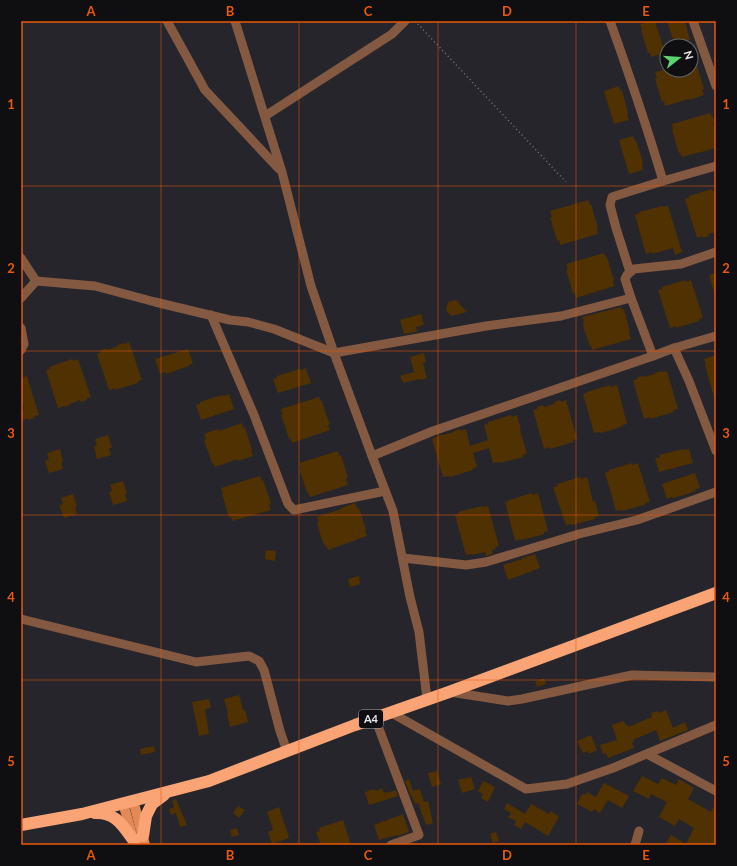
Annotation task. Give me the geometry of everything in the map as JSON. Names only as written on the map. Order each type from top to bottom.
[{"type":"highway","name":"A4","points":[[21,825],[82,814],[209,781],[390,712],[449,692],[716,593]]},
{"type":"highway","points":[[139,842],[146,816],[152,804],[166,793]]},
{"type":"highway","points":[[82,814],[102,813],[111,815],[120,822],[139,842]]},
{"type":"main road","points":[[128,802],[139,842]]},
{"type":"street","points":[[167,21],[205,90],[282,172]]},
{"type":"street","points":[[235,21],[282,172],[311,286],[334,353],[393,511],[410,597],[419,632],[427,699]]},
{"type":"street","points":[[265,116],[392,34],[405,21]]},
{"type":"street","points":[[610,21],[645,122],[663,181]]},
{"type":"street","points":[[693,21],[716,86]]},
{"type":"street","points":[[630,272],[610,205],[612,197],[663,181],[716,168]]},
{"type":"street","points":[[653,356],[631,298],[625,279],[627,275],[634,269],[681,264],[716,252]]},
{"type":"street","points":[[21,258],[36,281]]},
{"type":"street","points":[[36,281],[96,286],[230,320],[248,322],[274,329],[334,353],[486,326],[561,316],[631,298]]},
{"type":"street","points":[[21,298],[36,281]]},
{"type":"street","points":[[211,315],[254,414],[288,504],[294,510],[385,491]]},
{"type":"street","points":[[21,328],[24,344],[21,350]]},
{"type":"street","points":[[372,456],[433,431],[674,348],[716,336]]},
{"type":"street","points":[[674,348],[689,381],[716,451]]},
{"type":"street","points":[[403,558],[466,565],[486,562],[579,534],[637,520],[716,492]]},
{"type":"street","points":[[21,619],[196,662],[248,656],[259,661],[264,670],[280,731],[287,751]]},
{"type":"street","points":[[449,692],[508,700],[522,699],[632,674],[716,678]]},
{"type":"street","points":[[390,712],[526,789],[567,784],[613,768],[716,725]]},
{"type":"street","points":[[375,718],[418,835],[397,844]]},
{"type":"street","points":[[647,754],[716,791]]},
{"type":"street","points":[[635,845],[638,831]]},
{"type":"path","points":[[415,21],[566,182]]},
{"type":"building","points":[[655,21],[660,38],[659,38],[659,55],[651,57],[650,53],[648,53],[640,24]]},
{"type":"building","points":[[667,21],[685,21],[689,38],[672,38]]},
{"type":"building","points":[[659,71],[659,78],[699,78],[699,73],[704,89],[702,90],[704,95],[665,106],[664,101],[662,102],[655,79],[657,78],[655,72]]},
{"type":"building","points":[[619,86],[620,91],[622,90],[629,120],[614,124],[604,91]]},
{"type":"building","points":[[710,113],[715,123],[713,124],[716,132],[716,148],[682,157],[677,147],[672,130],[672,124]]},
{"type":"building","points":[[633,136],[635,141],[636,140],[643,163],[643,170],[629,174],[619,140]]},
{"type":"building","points":[[712,189],[713,191],[716,190],[716,232],[708,234],[709,236],[703,238],[702,236],[697,238],[685,199],[689,198],[689,196]]},
{"type":"building","points":[[588,200],[590,205],[591,204],[598,228],[598,234],[560,245],[559,240],[557,241],[550,217],[552,217],[550,211]]},
{"type":"building","points":[[662,206],[668,206],[682,252],[675,255],[673,248],[652,254],[652,252],[646,254],[635,215],[639,214],[639,212]]},
{"type":"building","points":[[604,253],[607,257],[614,280],[614,286],[576,298],[575,293],[573,294],[566,270],[568,270],[566,264]]},
{"type":"building","points":[[716,273],[716,292],[714,292],[709,275]]},
{"type":"building","points":[[685,280],[685,282],[691,280],[703,318],[699,319],[699,321],[676,328],[676,326],[670,328],[658,290],[662,289],[662,287]]},
{"type":"building","points":[[456,300],[467,312],[451,316],[446,310],[448,302]]},
{"type":"building","points":[[621,307],[622,310],[624,309],[631,339],[592,350],[584,329],[582,317]]},
{"type":"building","points":[[421,314],[424,325],[416,327],[417,332],[404,334],[400,320]]},
{"type":"building","points":[[129,342],[142,380],[138,381],[138,383],[115,390],[115,388],[109,390],[97,354],[107,348],[107,350]]},
{"type":"building","points":[[188,349],[193,363],[189,366],[166,374],[166,372],[160,374],[155,359]]},
{"type":"building","points":[[424,353],[426,362],[423,363],[427,378],[403,383],[400,376],[414,372],[410,357]]},
{"type":"building","points":[[716,355],[716,397],[714,397],[704,359]]},
{"type":"building","points":[[72,359],[73,361],[78,359],[91,397],[81,402],[80,400],[70,405],[58,408],[46,370],[50,369],[49,367]]},
{"type":"building","points":[[306,368],[311,383],[278,393],[273,379],[283,374]]},
{"type":"building","points":[[661,371],[667,371],[678,409],[673,410],[674,412],[650,419],[650,417],[644,419],[633,380],[638,379],[637,377],[644,377]]},
{"type":"building","points":[[27,376],[39,415],[34,416],[35,418],[28,420],[28,418],[21,421],[21,410],[24,409],[21,397],[21,378]]},
{"type":"building","points":[[610,385],[611,387],[617,385],[627,424],[612,430],[594,433],[583,394]]},
{"type":"building","points":[[229,394],[234,409],[201,420],[196,405],[212,398]]},
{"type":"building","points":[[319,397],[322,401],[330,424],[328,425],[330,430],[292,443],[290,438],[289,439],[281,415],[283,415],[281,409]]},
{"type":"building","points":[[560,400],[561,402],[566,400],[577,439],[567,444],[550,449],[550,447],[544,449],[533,410],[543,405],[544,407],[555,404],[554,402]]},
{"type":"building","points":[[511,415],[512,417],[517,415],[527,454],[522,455],[523,457],[500,463],[493,463],[489,448],[473,453],[477,467],[472,469],[473,470],[450,477],[443,477],[432,439],[460,429],[460,431],[466,429],[470,446],[488,440],[484,425],[488,424],[488,422]]},
{"type":"building","points":[[242,423],[243,428],[245,427],[253,456],[238,461],[238,459],[215,467],[212,463],[204,440],[206,439],[204,434],[218,429],[219,431]]},
{"type":"building","points":[[108,435],[112,448],[109,448],[111,455],[97,459],[94,446],[97,446],[95,439]]},
{"type":"building","points":[[60,449],[63,469],[49,473],[45,461],[49,460],[47,453]]},
{"type":"building","points":[[689,449],[693,463],[659,472],[655,458],[660,457],[659,455]]},
{"type":"building","points":[[338,451],[339,456],[341,455],[348,478],[346,479],[348,485],[310,497],[308,492],[307,493],[299,469],[301,469],[299,463]]},
{"type":"building","points":[[632,463],[632,465],[638,463],[650,502],[634,508],[616,511],[605,473],[609,472],[609,470]]},
{"type":"building","points":[[695,473],[700,488],[695,489],[696,491],[681,496],[667,499],[662,484]]},
{"type":"building","points":[[260,476],[262,481],[263,480],[271,503],[269,504],[271,510],[232,521],[231,517],[229,517],[221,488]]},
{"type":"building","points":[[580,477],[581,479],[587,477],[593,502],[595,501],[599,516],[595,517],[595,519],[572,525],[566,525],[553,487],[558,486],[557,484]]},
{"type":"building","points":[[123,481],[127,493],[125,494],[127,501],[113,505],[109,492],[112,491],[110,485]]},
{"type":"building","points":[[532,493],[533,495],[538,493],[548,531],[538,536],[515,541],[505,502]]},
{"type":"building","points":[[73,494],[77,506],[75,507],[77,514],[64,518],[59,505],[63,504],[61,498]]},
{"type":"building","points":[[355,503],[361,514],[367,536],[328,550],[322,540],[317,523],[319,522],[317,517]]},
{"type":"building","points":[[488,506],[499,546],[492,550],[493,554],[486,556],[485,552],[466,555],[455,515],[459,514],[458,512]]},
{"type":"building","points":[[266,550],[276,551],[275,561],[265,559]]},
{"type":"building","points":[[535,554],[540,568],[508,580],[503,565]]},
{"type":"building","points":[[359,576],[360,584],[350,587],[348,579]]},
{"type":"building","points":[[544,678],[546,684],[537,687],[535,682]]},
{"type":"building","points":[[239,695],[248,722],[230,727],[224,699]]},
{"type":"building","points":[[209,699],[211,708],[205,709],[209,734],[199,736],[192,702]]},
{"type":"building","points":[[666,710],[673,728],[685,722],[688,730],[660,741],[656,730],[633,740],[634,742],[632,743],[634,748],[608,758],[606,753],[603,754],[600,745],[617,740],[612,725],[624,721],[628,727],[652,717],[651,713],[658,711],[659,713]]},
{"type":"building","points":[[591,735],[597,750],[589,754],[588,751],[583,753],[577,741]]},
{"type":"building","points":[[154,746],[155,752],[141,755],[140,749]]},
{"type":"building","points":[[437,771],[441,784],[432,787],[428,773]]},
{"type":"building","points":[[642,776],[658,784],[662,778],[676,785],[679,779],[694,788],[688,799],[711,812],[716,803],[716,845],[665,845],[671,835],[686,844],[694,828],[679,819],[675,826],[659,817],[667,802],[651,794],[649,799],[633,791]]},
{"type":"building","points":[[471,777],[475,789],[462,793],[458,780]]},
{"type":"building","points":[[409,779],[413,791],[420,789],[424,802],[428,801],[433,823],[426,825],[418,803],[415,804],[405,781]]},
{"type":"building","points":[[483,781],[495,787],[488,802],[481,798],[483,794],[478,791]]},
{"type":"building","points":[[604,783],[629,796],[622,808],[608,800],[600,813],[594,809],[592,812],[577,804],[582,794],[585,795],[587,792],[596,797]]},
{"type":"building","points":[[382,788],[384,793],[396,790],[398,796],[369,805],[365,792],[373,789],[376,791]]},
{"type":"building","points":[[176,799],[187,825],[180,827],[176,813],[171,815],[169,809],[174,807],[172,801]]},
{"type":"building","points":[[507,803],[525,814],[531,804],[549,814],[551,811],[559,817],[548,836],[525,822],[521,829],[514,825],[516,821],[508,817],[511,813],[504,809]]},
{"type":"building","points":[[238,806],[245,810],[239,818],[233,813]]},
{"type":"building","points":[[279,807],[289,838],[272,844],[268,832],[273,830],[267,812]]},
{"type":"building","points":[[403,814],[409,832],[379,840],[374,825]]},
{"type":"building","points":[[343,820],[351,845],[321,845],[316,832],[320,831],[319,828]]},
{"type":"building","points":[[237,828],[239,835],[232,837],[230,830]]},
{"type":"building","points":[[496,832],[499,841],[493,843],[490,834]]}]
